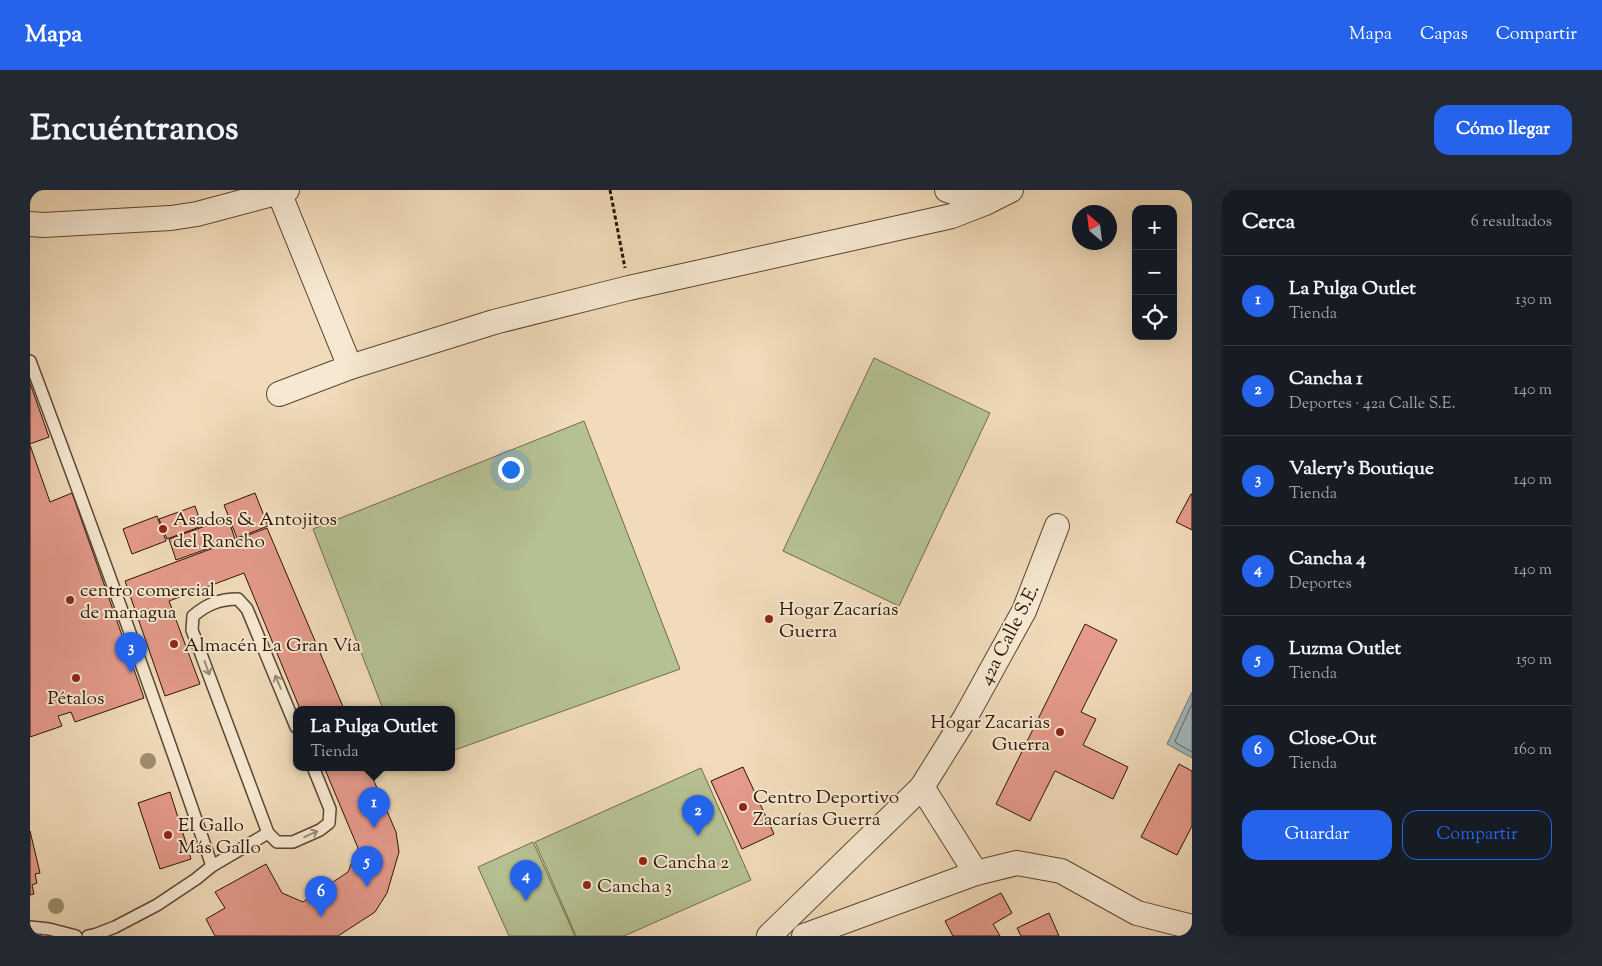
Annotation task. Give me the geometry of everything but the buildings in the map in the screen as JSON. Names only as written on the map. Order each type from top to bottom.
[{"type":"street","points":[[947,190],[985,203]]},
{"type":"street","points":[[279,394],[350,367],[494,322],[629,288],[952,216],[1011,190]]},
{"type":"street","points":[[30,224],[43,225],[171,218],[197,214],[281,191],[350,367]]},
{"type":"street","name":"42a Calle S.E.","points":[[769,936],[922,787],[964,718],[1024,611],[1057,526]]},
{"type":"street","points":[[922,787],[976,873]]},
{"type":"street","points":[[804,936],[976,873],[1017,863],[1061,871],[1137,913],[1192,927]]},
{"type":"lane","points":[[30,361],[113,582],[212,866]]},
{"type":"lane","points":[[293,720],[248,609],[238,599],[225,599],[204,606],[193,616],[192,630],[268,833],[277,842],[293,842],[320,830],[329,822],[330,809],[315,771]]},
{"type":"lane","points":[[88,936],[115,927],[157,905],[212,866],[268,833]]},
{"type":"lane","points":[[30,928],[49,929],[76,936]]},
{"type":"path","points":[[610,190],[629,288]]},
{"type":"green space","points":[[874,358],[990,413],[899,606],[783,551]]},
{"type":"green space","points":[[584,421],[680,669],[455,750],[455,706],[382,706],[313,529]]},
{"type":"green space","points":[[701,768],[751,880],[624,936],[576,936],[535,842]]},
{"type":"green space","points":[[533,842],[575,936],[509,936],[478,867]]},
{"type":"water","points":[[1192,692],[1192,758],[1167,744]]},
{"type":"place","name":"Asados & Antojitos del Rancho","points":[[163,529]]},
{"type":"place","name":"centro comercial de managua","points":[[70,600]]},
{"type":"place","name":"Hogar Zacarías Guerra","points":[[769,619]]},
{"type":"place","name":"Almacén La Gran Vía","points":[[174,644]]},
{"type":"place","name":"Valery's Boutique","points":[[131,673]]},
{"type":"place","name":"Pétalos","points":[[76,678]]},
{"type":"place","name":"Hogar Zacarias Guerra","points":[[1060,732]]},
{"type":"place","name":"Centro Deportivo Zacarías Guerra","points":[[743,807]]},
{"type":"place","name":"La Pulga Outlet","points":[[374,828]]},
{"type":"place","name":"El Gallo Más Gallo","points":[[168,835]]},
{"type":"place","name":"Cancha 1","points":[[698,836]]},
{"type":"place","name":"Cancha 2","points":[[643,861]]},
{"type":"place","name":"Cancha 3","points":[[587,885]]},
{"type":"place","name":"Luzma Outlet","points":[[367,887]]},
{"type":"place","name":"Cancha 4","points":[[526,901]]},
{"type":"place","name":"Close-Out","points":[[321,917]]}]
